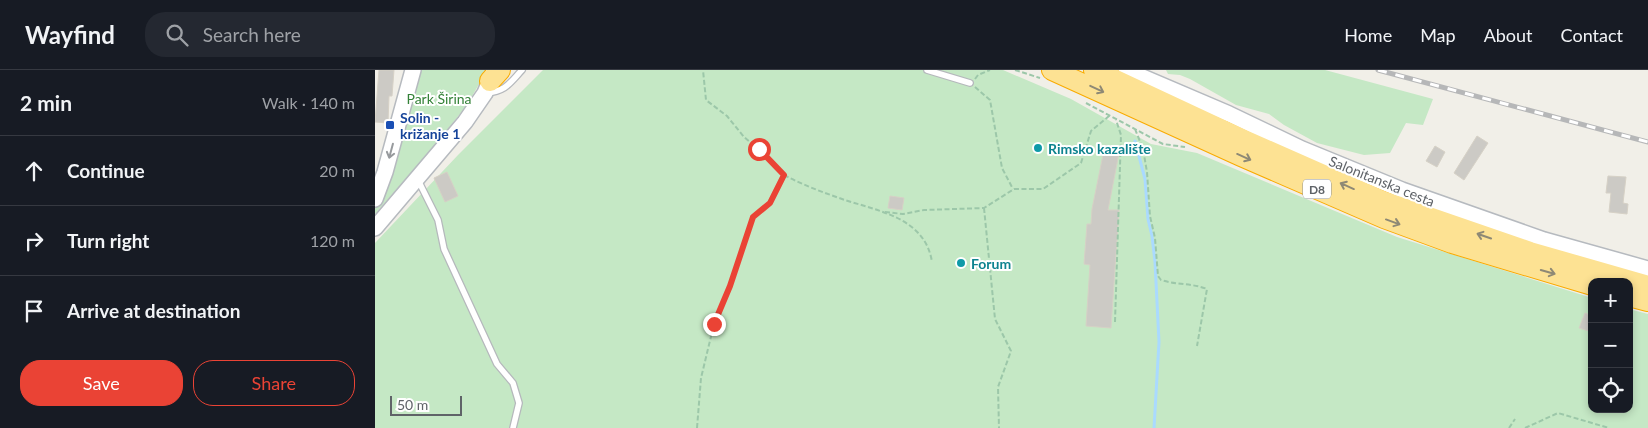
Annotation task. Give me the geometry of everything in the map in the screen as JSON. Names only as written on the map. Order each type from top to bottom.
[{"type":"highway","name":"D8","points":[[1052,70],[1241,156],[1384,218],[1451,243],[1588,284]]},
{"type":"highway","name":"D8","points":[[1093,70],[1382,201],[1530,252],[1648,286]]},
{"type":"highway","points":[[1633,297],[1648,301]]},
{"type":"main road","points":[[375,199],[385,172],[413,70]]},
{"type":"main road","name":"Salonitanska cesta","points":[[1126,70],[1229,114],[1302,149],[1401,190],[1544,240],[1648,269]]},
{"type":"main road","points":[[375,228],[465,122],[493,79]]},
{"type":"lane","points":[[493,79],[497,92],[504,89],[522,70]]},
{"type":"lane","points":[[927,70],[970,83]]},
{"type":"lane","points":[[417,178],[438,220],[444,249],[497,364],[513,383],[519,403],[513,428]]},
{"type":"path","points":[[703,70],[706,100],[727,116],[744,137],[773,162],[784,175],[805,186],[885,212],[905,222],[918,233],[931,252],[932,262]]},
{"type":"path","points":[[990,70],[979,75],[970,83],[990,100],[1002,168],[1014,190]]},
{"type":"path","points":[[885,212],[903,214],[924,210],[984,208],[1014,190],[1043,189],[1081,162],[1091,131],[1109,116]]},
{"type":"path","points":[[1115,322],[1121,145],[1121,135],[1116,120]]},
{"type":"path","points":[[1135,130],[1143,149],[1147,172],[1150,216],[1155,238],[1158,276],[1161,280],[1171,283],[1199,286],[1207,289],[1197,346]]},
{"type":"path","points":[[697,428],[701,378],[714,324],[730,286],[753,217],[770,203],[784,175]]},
{"type":"path","points":[[984,208],[995,319],[1011,351],[998,387],[999,428]]},
{"type":"path","points":[[1525,428],[1558,413],[1609,428]]},
{"type":"path","points":[[1509,428],[1515,420]]},
{"type":"green space","name":"Park Širina","points":[[418,70],[487,70],[467,105],[375,214],[375,208],[389,175]]},
{"type":"green space","points":[[543,70],[1003,70],[1071,99],[1151,144],[1197,153],[1397,237],[1588,297],[1588,413],[1633,413],[1633,310],[1648,314],[1648,428],[375,428],[375,243],[458,155]]},
{"type":"green space","points":[[1166,70],[1325,70],[1433,99],[1423,125],[1406,123],[1390,153],[1364,155],[1317,143],[1284,125],[1269,114],[1236,105],[1190,79],[1180,75],[1168,74]]},
{"type":"building","points":[[379,70],[394,70],[392,96],[389,96],[388,123],[375,122]]},
{"type":"building","points":[[1477,136],[1488,143],[1464,180],[1454,173]]},
{"type":"building","points":[[1105,145],[1120,148],[1108,210],[1119,210],[1111,328],[1086,326],[1090,265],[1084,264],[1087,224],[1091,224],[1092,209]]},
{"type":"building","points":[[1435,146],[1445,152],[1437,167],[1426,161]]},
{"type":"building","points":[[447,172],[458,196],[445,202],[434,178]]},
{"type":"building","points":[[1608,176],[1626,177],[1623,203],[1628,204],[1627,214],[1609,212],[1611,193],[1606,193]]},
{"type":"building","points":[[890,196],[904,198],[902,210],[888,208]]},
{"type":"building","points":[[1585,313],[1588,314],[1588,331],[1579,328]]},
{"type":"waterway","points":[[1135,141],[1145,179],[1148,219],[1155,262],[1159,342],[1154,428]]},
{"type":"railway","points":[[1378,70],[1648,142]]},
{"type":"place","name":"Solin - križanje 1","points":[[390,125]]},
{"type":"place","name":"Rimsko kazalište","points":[[1038,148]]},
{"type":"place","name":"Forum","points":[[961,263]]},
{"type":"route","points":[[714,324],[730,286],[753,217],[770,203],[784,175],[759,149]]}]
